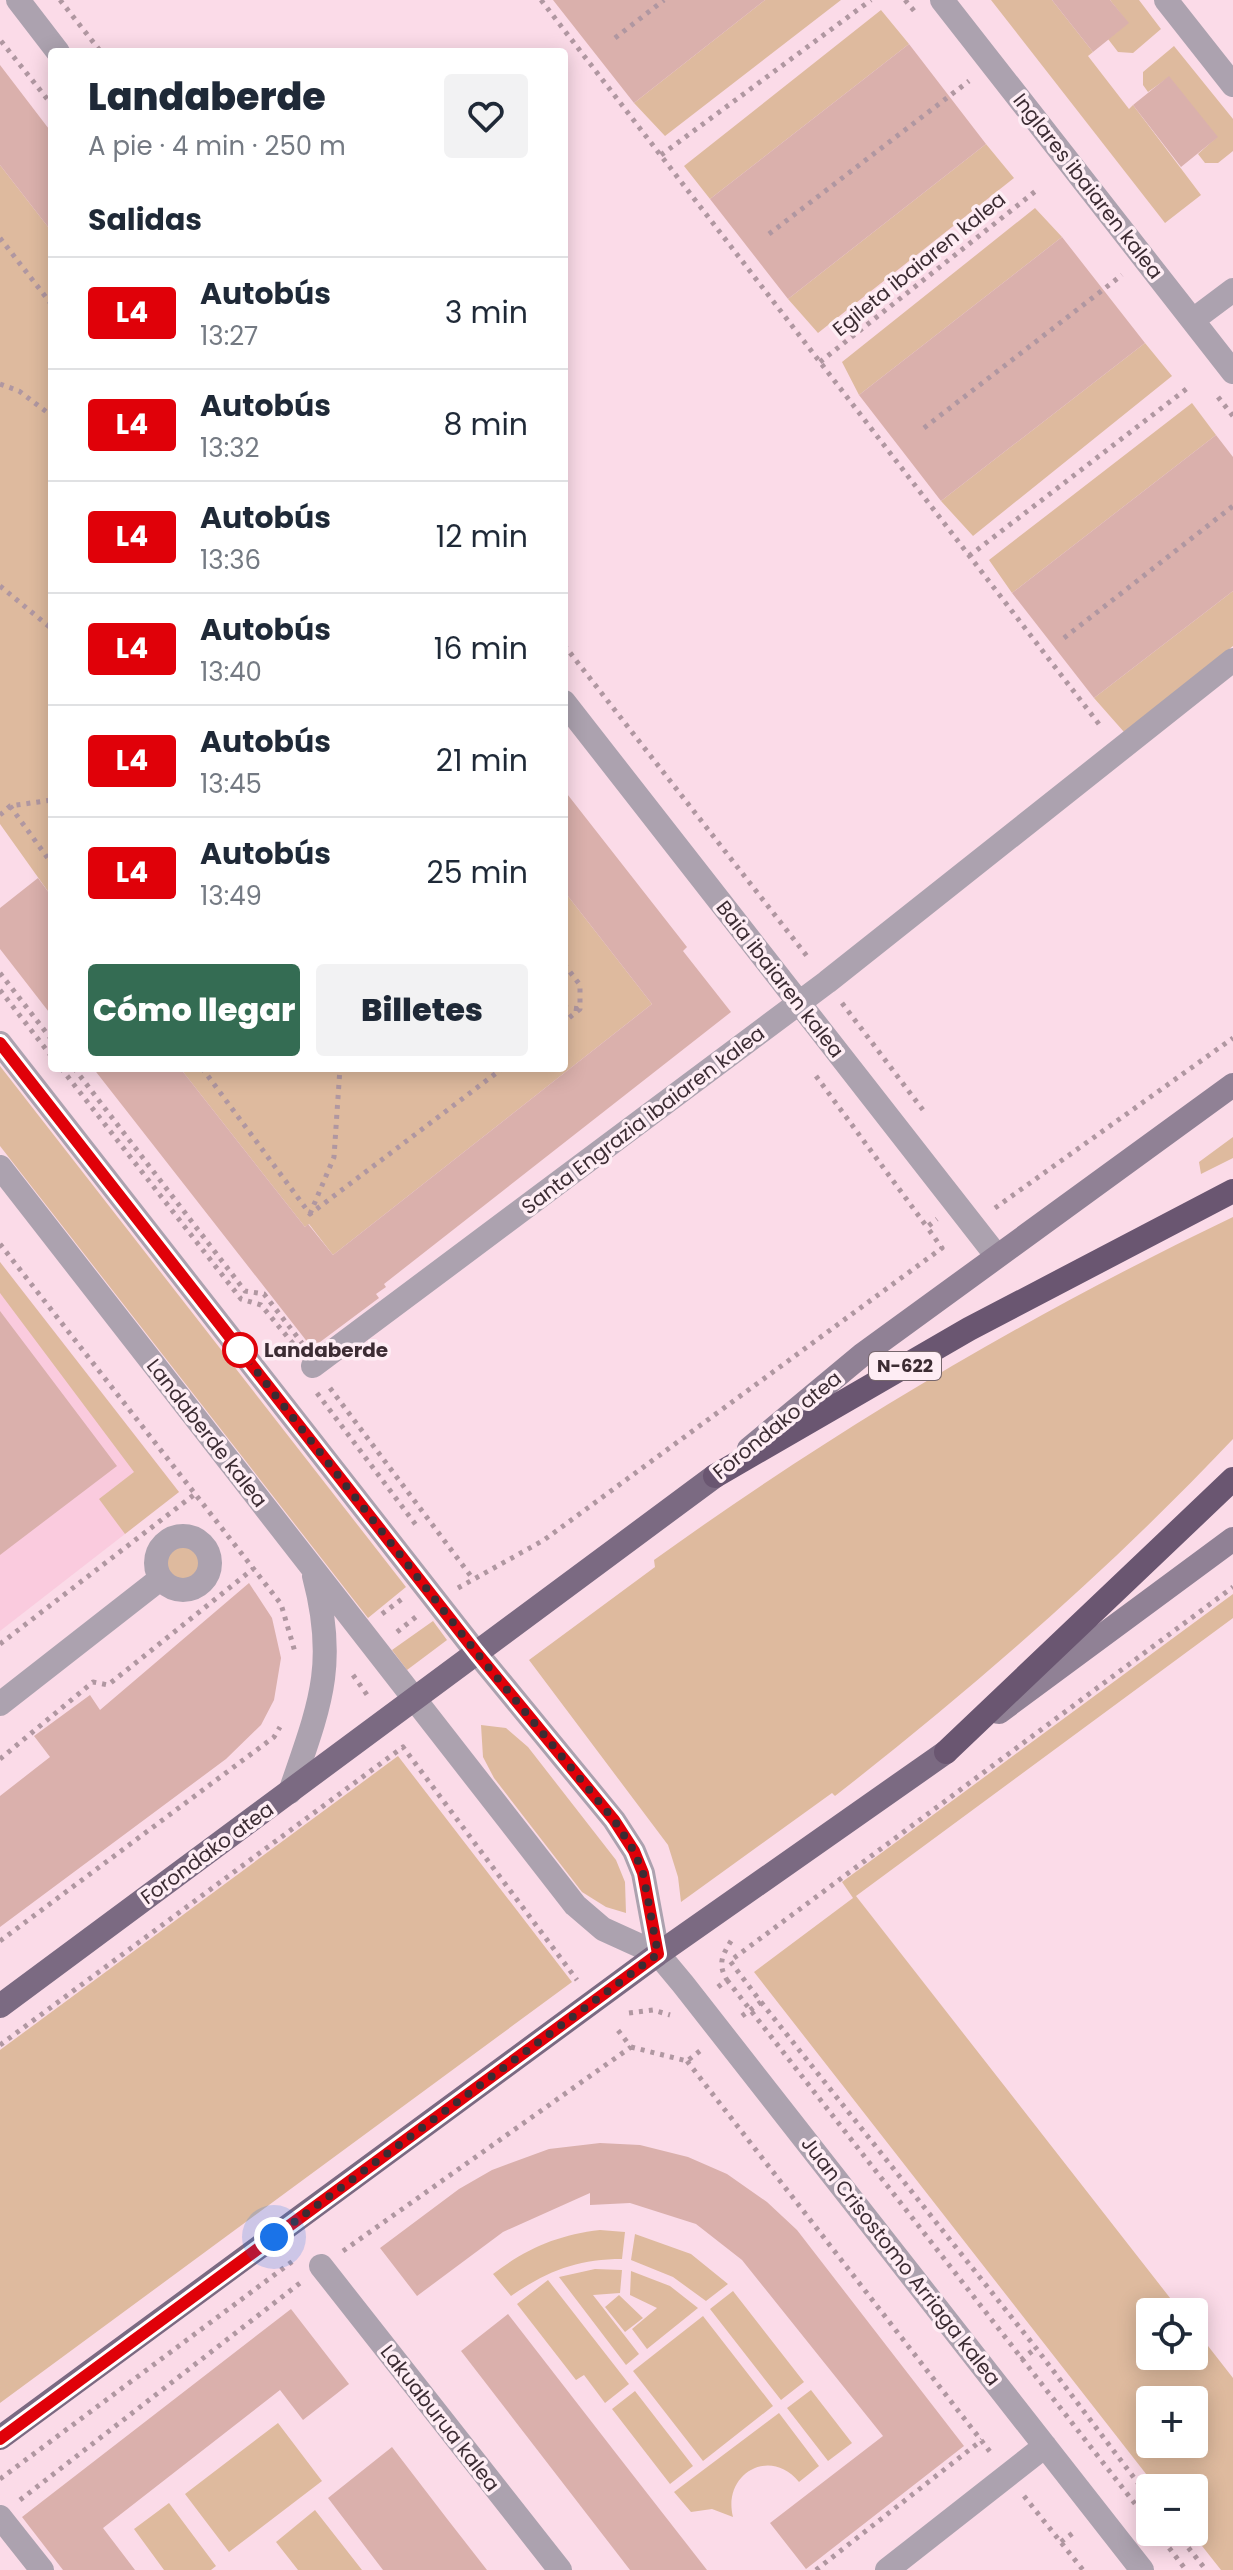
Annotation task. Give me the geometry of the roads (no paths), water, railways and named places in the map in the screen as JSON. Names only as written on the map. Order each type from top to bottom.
[{"type":"highway","name":"N-622","points":[[715,1476],[969,1329],[1233,1191]]},
{"type":"highway","points":[[946,1752],[1233,1479]]},
{"type":"main road","name":"Forondako atea","points":[[0,2006],[715,1476],[862,1355],[1233,1085]]},
{"type":"main road","points":[[0,2438],[658,1954],[946,1752],[1233,1539]]},
{"type":"street","points":[[18,0],[55,48]]},
{"type":"street","name":"Inglares ibaiaren kalea","points":[[942,0],[1233,372]]},
{"type":"street","points":[[1166,0],[1233,85]]},
{"type":"street","points":[[1193,320],[1233,290]]},
{"type":"street","name":"Santa Engrazia ibaiaren kalea","points":[[313,1366],[827,982],[1233,660]]},
{"type":"street","name":"Baia ibaiaren kalea","points":[[568,707],[996,1255]]},
{"type":"street","points":[[0,1043],[476,1652],[614,1820],[634,1851],[643,1873],[658,1954]]},
{"type":"street","name":"Landaberde kalea","points":[[0,1167],[413,1698]]},
{"type":"street","points":[[290,1792],[323,1696],[327,1670],[324,1615],[311,1566]]},
{"type":"street","points":[[0,1704],[160,1579]]},
{"type":"street","points":[[413,1698],[584,1915],[603,1929],[658,1954]]},
{"type":"street","name":"Juan Crisostomo Arriaga kalea","points":[[658,1954],[1142,2570]]},
{"type":"street","name":"Lakuaburua kalea","points":[[314,2259],[560,2570]]},
{"type":"street","points":[[887,2570],[1045,2446]]},
{"type":"street","points":[[6,2511],[42,2570]]},
{"type":"place","name":"Landaberde","points":[[240,1350]]}]
